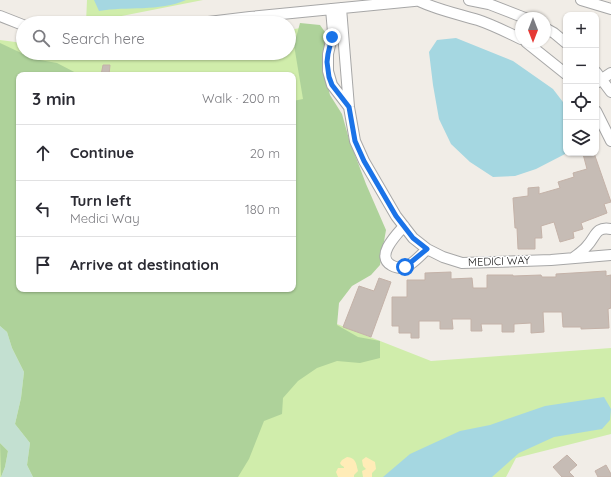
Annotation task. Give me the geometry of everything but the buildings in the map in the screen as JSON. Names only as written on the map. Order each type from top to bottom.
[{"type":"street","points":[[469,0],[489,4],[515,14]]},
{"type":"street","points":[[581,0],[611,9]]},
{"type":"street","points":[[260,16],[422,1],[437,9],[479,20],[506,30],[515,35]]},
{"type":"street","name":"MEDICI WAY","points":[[341,8],[349,107],[355,141],[364,161],[396,216],[413,238],[427,249],[443,257],[462,262],[484,263],[611,255]]},
{"type":"street","name":"MEDICI WAY","points":[[331,9],[333,32],[328,52],[328,71],[332,84],[349,107]]},
{"type":"street","points":[[0,16],[16,22]]},
{"type":"street","points":[[551,31],[563,40]]},
{"type":"street","points":[[534,48],[563,72]]},
{"type":"street","points":[[328,52],[345,52]]},
{"type":"street","points":[[599,78],[611,73]]},
{"type":"street","points":[[599,79],[611,92]]},
{"type":"street","points":[[332,84],[347,82]]},
{"type":"street","points":[[599,117],[611,141]]},
{"type":"street","points":[[404,226],[389,244],[385,257],[388,263],[394,267],[405,267],[427,249]]},
{"type":"street","points":[[573,258],[586,247],[600,230],[604,228],[611,229]]},
{"type":"green space","points":[[87,0],[203,0],[122,16],[86,16]]},
{"type":"green space","points":[[300,23],[320,25],[325,32],[323,68],[330,95],[342,114],[349,139],[366,184],[386,230],[380,265],[371,275],[352,286],[339,303],[337,325],[358,337],[380,341],[380,358],[360,363],[337,361],[317,368],[298,381],[283,398],[282,414],[264,421],[249,459],[238,477],[33,477],[27,465],[30,443],[15,424],[21,398],[24,372],[12,348],[7,332],[0,326],[0,43],[16,51],[16,60],[40,60],[57,63],[74,72],[16,72],[16,292],[296,292],[296,100],[303,99],[296,57],[296,38]]},
{"type":"green space","points":[[306,27],[309,313],[431,361],[611,348],[611,434],[516,458],[506,477],[0,477],[0,40],[16,42],[16,60],[296,60],[296,29]]},
{"type":"green space","points":[[0,326],[7,332],[12,348],[24,372],[21,398],[15,424],[30,443],[27,465],[33,477],[1,477],[5,467],[8,451],[0,443]]},
{"type":"green space","points":[[0,443],[8,451],[5,467],[1,477]]},
{"type":"sand","points":[[347,457],[354,460],[358,471],[354,477],[338,477],[336,472],[338,468],[344,468],[340,463]]},
{"type":"sand","points":[[366,457],[375,462],[376,469],[372,473],[372,477],[363,477],[362,471],[366,469],[363,466],[362,460]]},
{"type":"water","points":[[94,0],[186,0],[165,6],[99,11]]},
{"type":"water","points":[[456,38],[513,61],[553,89],[563,102],[563,155],[536,169],[515,176],[493,177],[470,162],[451,144],[439,119],[429,52],[437,40]]},
{"type":"water","points":[[604,397],[611,409],[610,420],[602,429],[554,437],[519,453],[492,477],[383,477],[410,454],[460,431],[490,425],[545,406]]},
{"type":"route","points":[[332,37],[327,62],[329,77],[332,85],[349,107],[355,141],[364,161],[396,216],[413,238],[427,249],[405,267]]}]
